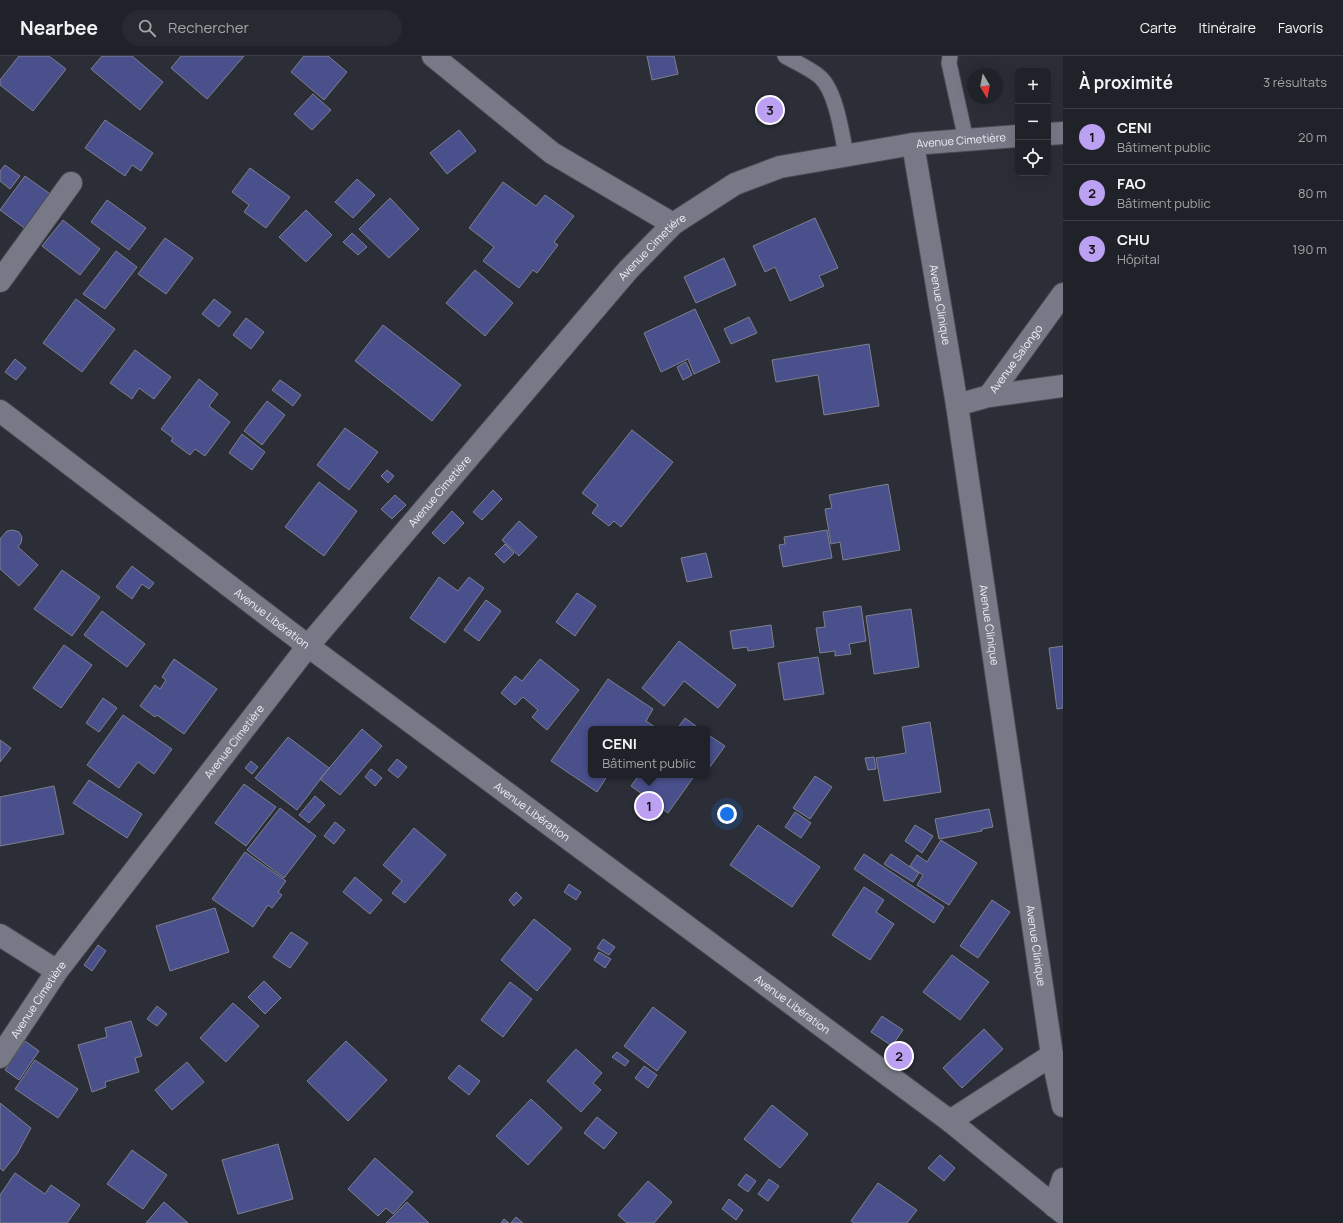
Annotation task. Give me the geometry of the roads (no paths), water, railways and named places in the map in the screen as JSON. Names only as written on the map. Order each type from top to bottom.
[{"type":"street","points":[[433,56],[552,153],[673,224]]},
{"type":"street","points":[[1051,134],[1063,132]]},
{"type":"street","name":"Avenue Cimetière","points":[[0,1057],[57,971],[308,646],[628,270],[673,224],[735,184],[780,167],[913,144],[1015,136]]},
{"type":"street","name":"Avenue Clinique","points":[[913,144],[957,406],[1052,1056],[1063,1106]]},
{"type":"street","points":[[0,281],[71,183]]},
{"type":"street","name":"Avenue Salongo","points":[[957,406],[989,396],[1063,294]]},
{"type":"street","points":[[989,396],[1063,386]]},
{"type":"street","name":"Avenue Libération","points":[[0,411],[308,646],[950,1121],[1059,1210]]},
{"type":"street","points":[[0,935],[57,971]]},
{"type":"street","points":[[950,1121],[1052,1056]]},
{"type":"street","points":[[1059,1210],[1063,1179]]},
{"type":"lane","points":[[785,56],[820,77],[830,90],[841,126],[846,155]]},
{"type":"lane","points":[[950,56],[950,63],[966,140]]},
{"type":"place","name":"CHU","points":[[770,110]]},
{"type":"place","name":"CENI","points":[[649,806]]},
{"type":"place","name":"FAO","points":[[899,1056]]}]
